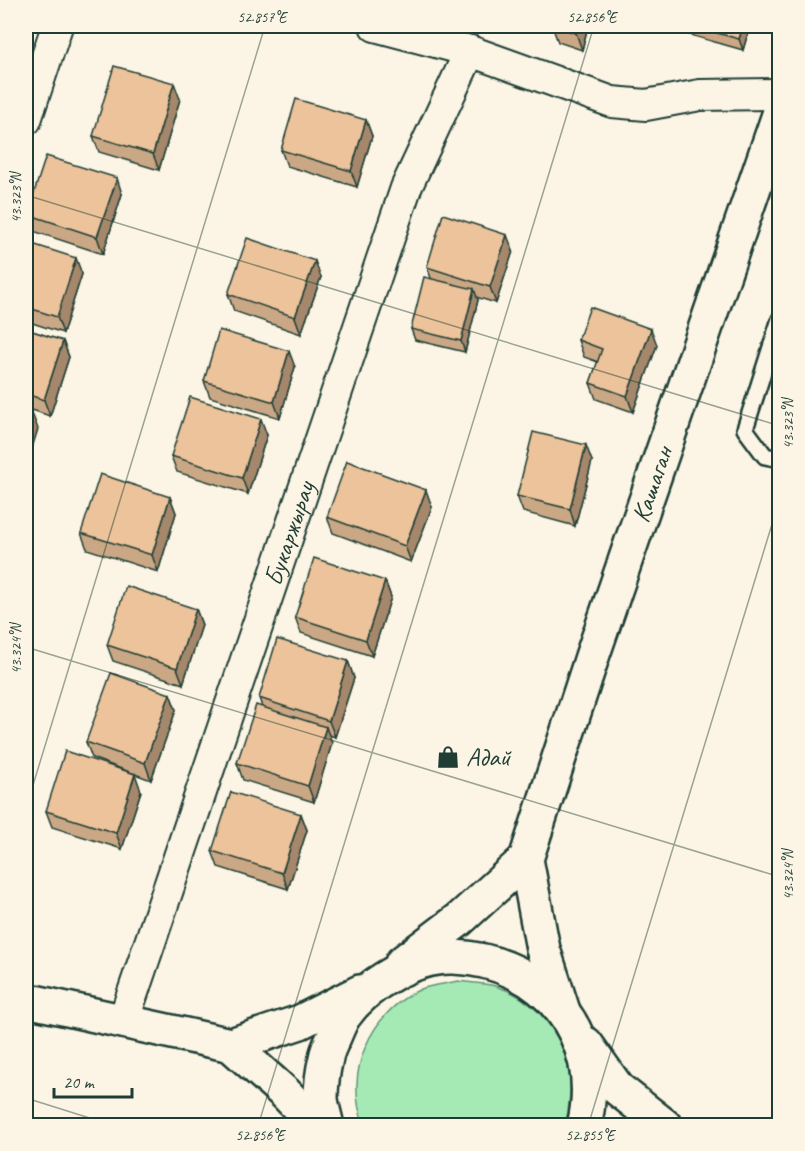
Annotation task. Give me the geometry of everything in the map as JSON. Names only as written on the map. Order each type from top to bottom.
[{"type":"street","points":[[26,120],[31,87],[57,26]]},
{"type":"street","points":[[375,26],[470,51],[612,102],[646,105],[700,95],[780,94]]},
{"type":"street","name":"Букаржырау","points":[[123,1022],[406,188],[470,51]]},
{"type":"street","name":"Кашаган","points":[[526,859],[593,654],[780,112]]},
{"type":"street","points":[[327,1125],[321,1098],[326,1056],[344,1017],[373,986],[460,919],[526,859]]},
{"type":"street","points":[[526,859],[543,948],[587,1065],[590,1104],[584,1125]]},
{"type":"street","points":[[231,1045],[300,1022],[410,965],[452,957],[494,963],[532,981],[568,1019],[618,1089],[665,1125]]},
{"type":"street","points":[[26,1002],[231,1045],[317,1125]]},
{"type":"lane","points":[[780,319],[745,429],[765,456],[780,459]]},
{"type":"green space","points":[[458,981],[486,984],[513,993],[542,1016],[562,1048],[568,1066],[570,1084],[568,1115],[564,1125],[364,1125],[358,1105],[359,1066],[375,1029],[403,999],[430,986]]},
{"type":"building","points":[[552,26],[578,26],[576,33]]},
{"type":"building","points":[[692,26],[743,26],[739,39]]},
{"type":"building","points":[[114,66],[174,83],[153,154],[93,136]]},
{"type":"building","points":[[296,99],[366,120],[351,171],[281,150]]},
{"type":"building","points":[[46,156],[117,178],[97,237],[27,214]]},
{"type":"building","points":[[443,214],[507,235],[490,287],[427,267]]},
{"type":"building","points":[[247,238],[315,261],[295,317],[228,294]]},
{"type":"building","points":[[26,242],[76,258],[57,317],[26,307]]},
{"type":"building","points":[[424,277],[474,289],[461,341],[411,329]]},
{"type":"building","points":[[590,307],[651,329],[627,396],[590,383],[602,349],[578,340]]},
{"type":"building","points":[[26,329],[63,341],[44,400],[26,394]]},
{"type":"building","points":[[219,330],[289,351],[274,402],[204,381]]},
{"type":"building","points":[[190,397],[261,419],[242,478],[171,456]]},
{"type":"building","points":[[26,411],[32,413],[26,432]]},
{"type":"building","points":[[533,432],[586,445],[570,509],[517,496]]},
{"type":"building","points":[[347,461],[426,490],[405,546],[327,517]]},
{"type":"building","points":[[100,474],[170,497],[152,555],[81,533]]},
{"type":"building","points":[[314,558],[385,581],[366,640],[295,617]]},
{"type":"building","points":[[126,586],[196,609],[177,668],[107,645]]},
{"type":"building","points":[[277,639],[348,661],[329,721],[259,698]]},
{"type":"building","points":[[111,673],[170,694],[145,763],[86,742]]},
{"type":"building","points":[[256,705],[326,727],[308,786],[237,763]]},
{"type":"building","points":[[65,751],[135,774],[116,833],[46,811]]},
{"type":"building","points":[[231,792],[301,814],[282,873],[212,851]]},
{"type":"place","name":"Адай","points":[[448,757]]}]
